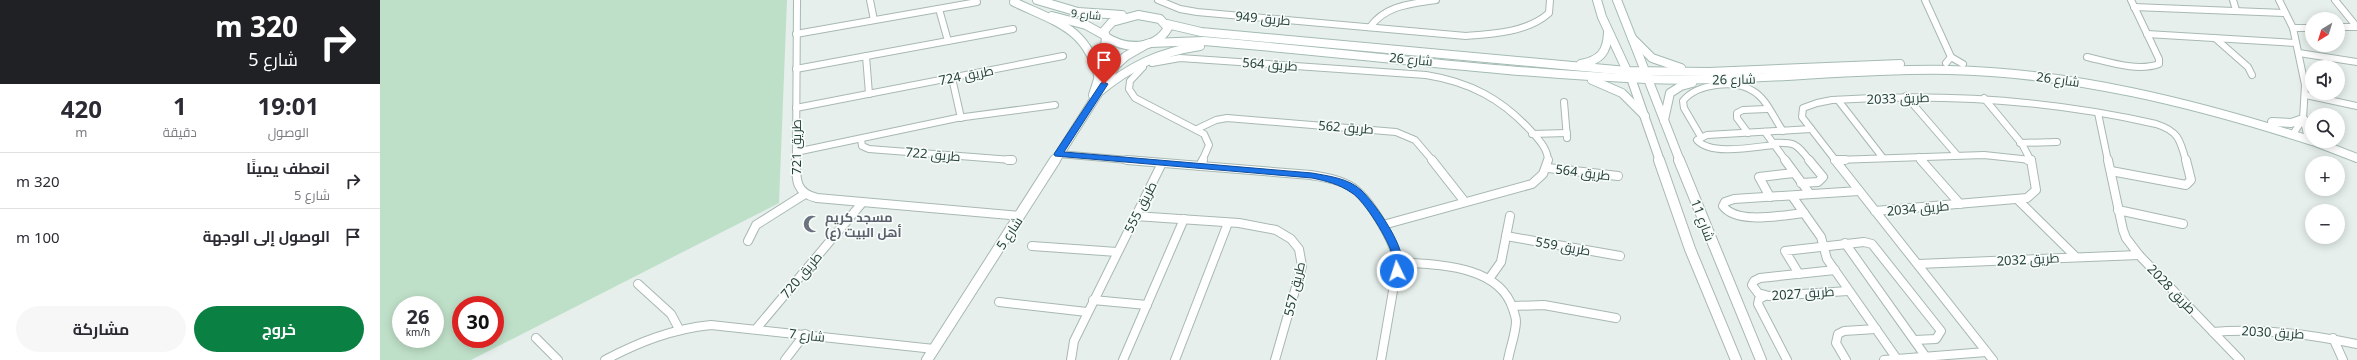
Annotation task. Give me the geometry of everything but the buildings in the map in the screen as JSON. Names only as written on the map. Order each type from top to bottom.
[{"type":"main road","name":"شارع 9","points":[[1037,0],[1066,12],[1080,14],[1153,16],[1167,24]]},
{"type":"main road","points":[[1597,0],[1608,31],[1629,74]]},
{"type":"main road","points":[[1617,0],[1646,75]]},
{"type":"main road","name":"شارع 9","points":[[1012,1],[1086,25],[1118,44],[1133,46],[1149,43]]},
{"type":"main road","points":[[1012,1],[1063,26],[1079,37],[1092,52],[1099,79]]},
{"type":"main road","points":[[1105,36],[1104,30],[1112,22],[1138,15]]},
{"type":"main road","points":[[1149,43],[1163,36],[1168,28],[1167,24]]},
{"type":"main road","name":"شارع 26","points":[[1167,24],[1201,32],[1562,70]]},
{"type":"main road","points":[[1562,70],[1592,62],[1600,58],[1607,49],[1608,31]]},
{"type":"main road","points":[[1632,38],[1648,55],[1659,62],[1709,76]]},
{"type":"main road","name":"شارع 26","points":[[1149,43],[1191,40],[1562,70],[1646,75],[1709,76],[1932,69],[2008,73],[2095,84],[2156,97],[2305,135]]},
{"type":"main road","points":[[1100,92],[1120,74],[1157,54],[1187,48],[1244,44]]},
{"type":"main road","name":"شارع 26","points":[[1709,76],[1847,65],[1948,60],[1963,64],[2018,69],[2115,83],[2162,93],[2272,122],[2294,132]]},
{"type":"main road","points":[[1562,70],[1604,83],[1619,90],[1645,116]]},
{"type":"main road","points":[[1664,120],[1668,96],[1674,90],[1709,76]]},
{"type":"main road","points":[[2272,122],[2291,123],[2303,119],[2305,123]]},
{"type":"main road","points":[[2345,146],[2357,151]]},
{"type":"main road","name":"شارع 26","points":[[2336,148],[2357,158]]},
{"type":"street","name":"طريق 721","points":[[797,0],[797,185],[805,194]]},
{"type":"street","points":[[870,0],[874,20]]},
{"type":"street","name":"طريق 949","points":[[1158,0],[1180,9],[1197,12],[1458,35],[1488,34],[1540,21],[1549,13],[1550,0]]},
{"type":"street","points":[[1370,27],[1375,18],[1386,11],[1436,0]]},
{"type":"street","points":[[1925,0],[1948,60]]},
{"type":"street","points":[[2087,57],[2141,66],[2155,66],[2159,64],[2159,59],[2131,0]]},
{"type":"street","points":[[2233,0],[2236,10]]},
{"type":"street","points":[[2279,0],[2284,13],[2293,28],[2305,89]]},
{"type":"street","points":[[2335,0],[2357,27]]},
{"type":"street","points":[[796,34],[977,2]]},
{"type":"street","points":[[2134,7],[2284,13]]},
{"type":"street","points":[[939,9],[948,41]]},
{"type":"street","points":[[2345,27],[2357,27]]},
{"type":"street","points":[[2293,28],[2305,28]]},
{"type":"street","points":[[796,69],[1013,29]]},
{"type":"street","points":[[2147,34],[2296,44]]},
{"type":"street","name":"شارع 5","points":[[1090,104],[1099,79],[1105,36]]},
{"type":"street","points":[[2215,38],[2248,67],[2252,75]]},
{"type":"street","name":"شارع 5","points":[[927,360],[1090,104],[1100,92],[1120,60],[1149,43]]},
{"type":"street","points":[[2299,53],[2357,62]]},
{"type":"street","points":[[866,56],[869,94]]},
{"type":"street","name":"طريق 724","points":[[796,108],[1064,56]]},
{"type":"street","name":"طريق 564","points":[[1200,166],[1209,145],[1208,139],[1197,129],[1135,98],[1129,92],[1128,85],[1130,78],[1135,72],[1149,64],[1180,58],[1441,77],[1470,84],[1494,96],[1547,151],[1549,160],[1548,168],[1542,177],[1532,184],[1383,224]]},
{"type":"street","name":"شارع 11","points":[[1629,74],[1645,116],[1690,248],[1736,360]]},
{"type":"street","name":"شارع 11","points":[[1646,75],[1761,360]]},
{"type":"street","points":[[952,78],[961,118]]},
{"type":"street","points":[[1701,136],[1682,105],[1686,95],[1694,90],[1705,88],[1743,87],[1754,91],[1782,131]]},
{"type":"street","points":[[1906,96],[1957,155]]},
{"type":"street","name":"طريق 2033","points":[[1993,360],[1810,129],[1802,117],[1803,108],[1818,102],[1906,96],[1984,98],[2098,113],[2156,125],[2173,132],[2178,138],[2191,180],[2190,183],[2181,185],[2111,171]]},
{"type":"street","name":"طريق 2034","points":[[1875,211],[2018,200],[2027,198],[2036,190],[2031,160],[2020,143],[1999,120],[1984,98]]},
{"type":"street","points":[[1838,100],[1883,158]]},
{"type":"street","points":[[2294,132],[2303,119],[2305,100]]},
{"type":"street","points":[[2329,100],[2357,106]]},
{"type":"street","points":[[1532,134],[1567,136],[1564,102]]},
{"type":"street","name":"طريق 722","points":[[796,152],[961,118],[1018,108],[1055,105]]},
{"type":"street","points":[[1748,133],[1737,118],[1737,113],[1743,110],[1767,109]]},
{"type":"street","name":"طريق 2028","points":[[2098,113],[2118,210],[2126,238],[2139,255],[2240,360]]},
{"type":"street","name":"طريق 562","points":[[1197,129],[1216,120],[1227,118],[1396,132],[1415,140],[1421,145],[1465,202]]},
{"type":"street","points":[[1701,136],[1810,129]]},
{"type":"street","points":[[1765,132],[1810,194]]},
{"type":"street","points":[[1701,136],[1698,140],[1698,144],[1712,150],[1790,142],[1798,145],[1823,177],[1818,182],[1802,183]]},
{"type":"street","name":"طريق 722","points":[[860,139],[862,146],[869,149],[1012,160]]},
{"type":"street","points":[[2020,143],[2057,142]]},
{"type":"street","points":[[1059,154],[1312,176],[1337,180],[1357,191],[1383,224],[1394,248],[1398,262],[1382,360]]},
{"type":"street","points":[[1835,160],[1995,155],[2031,160]]},
{"type":"street","name":"طريق 2034","points":[[1919,157],[1960,204]]},
{"type":"street","name":"طريق 555","points":[[1071,360],[1071,352],[1074,341],[1087,312],[1162,163]]},
{"type":"street","name":"طريق 564","points":[[1548,168],[1618,176]]},
{"type":"street","points":[[1770,197],[1759,177],[1794,173]]},
{"type":"street","points":[[1804,212],[1739,217],[1728,213],[1723,206],[1729,200],[1860,191]]},
{"type":"street","points":[[748,241],[756,226],[805,194],[821,200],[1020,216]]},
{"type":"street","points":[[1792,196],[1821,237],[1825,254],[1848,290],[1876,329],[1902,359]]},
{"type":"street","points":[[2018,200],[2076,257]]},
{"type":"street","name":"طريق 720","points":[[756,329],[862,203]]},
{"type":"street","points":[[2118,210],[2183,224]]},
{"type":"street","name":"طريق 557","points":[[1135,216],[1269,227],[1288,236],[1299,249],[1302,266],[1275,360]]},
{"type":"street","points":[[1490,279],[1499,268],[1510,216]]},
{"type":"street","points":[[1123,360],[1184,219]]},
{"type":"street","points":[[1175,360],[1228,223]]},
{"type":"street","name":"طريق 559","points":[[1506,236],[1620,256]]},
{"type":"street","points":[[1799,274],[1786,255],[1786,250],[1845,243],[1864,242],[1875,245],[1940,331],[1940,335],[1936,338],[1915,340]]},
{"type":"street","points":[[1845,243],[1926,357]]},
{"type":"street","points":[[1032,246],[1116,252]]},
{"type":"street","name":"طريق 2032","points":[[1918,264],[2139,255]]},
{"type":"street","points":[[1398,262],[1462,269],[1490,279],[1502,289],[1513,306],[1516,320],[1508,360]]},
{"type":"street","name":"طريق 2027","points":[[1835,270],[1754,281],[1752,285],[1755,290],[1765,296],[1848,290]]},
{"type":"street","points":[[638,284],[671,314],[679,329]]},
{"type":"street","points":[[1765,296],[1760,299],[1758,304],[1787,360]]},
{"type":"street","points":[[1093,300],[1147,305]]},
{"type":"street","points":[[999,302],[1087,312]]},
{"type":"street","points":[[1513,306],[1544,305],[1616,318]]},
{"type":"street","name":"شارع 7","points":[[605,360],[640,342],[679,329],[711,325],[934,349]]},
{"type":"street","points":[[1846,360],[1836,343],[1838,334],[1844,331],[1876,329]]},
{"type":"street","name":"طريق 2030","points":[[2213,332],[2269,329],[2333,338],[2357,344]]},
{"type":"street","points":[[785,360],[805,334]]},
{"type":"street","points":[[536,338],[558,360]]},
{"type":"street","points":[[2333,338],[2343,360]]},
{"type":"street","points":[[1884,360],[1986,352]]},
{"type":"green space","points":[[380,0],[787,0],[779,203],[504,343],[504,296],[452,296],[452,348],[495,348],[471,360],[380,360]]},
{"type":"place","name":"مسجد كريم أهل البيت (ع)","points":[[812,224]]},
{"type":"route","points":[[1104,84],[1059,154],[1325,177],[1337,180],[1357,191],[1383,224],[1397,255],[1397,271]]}]
